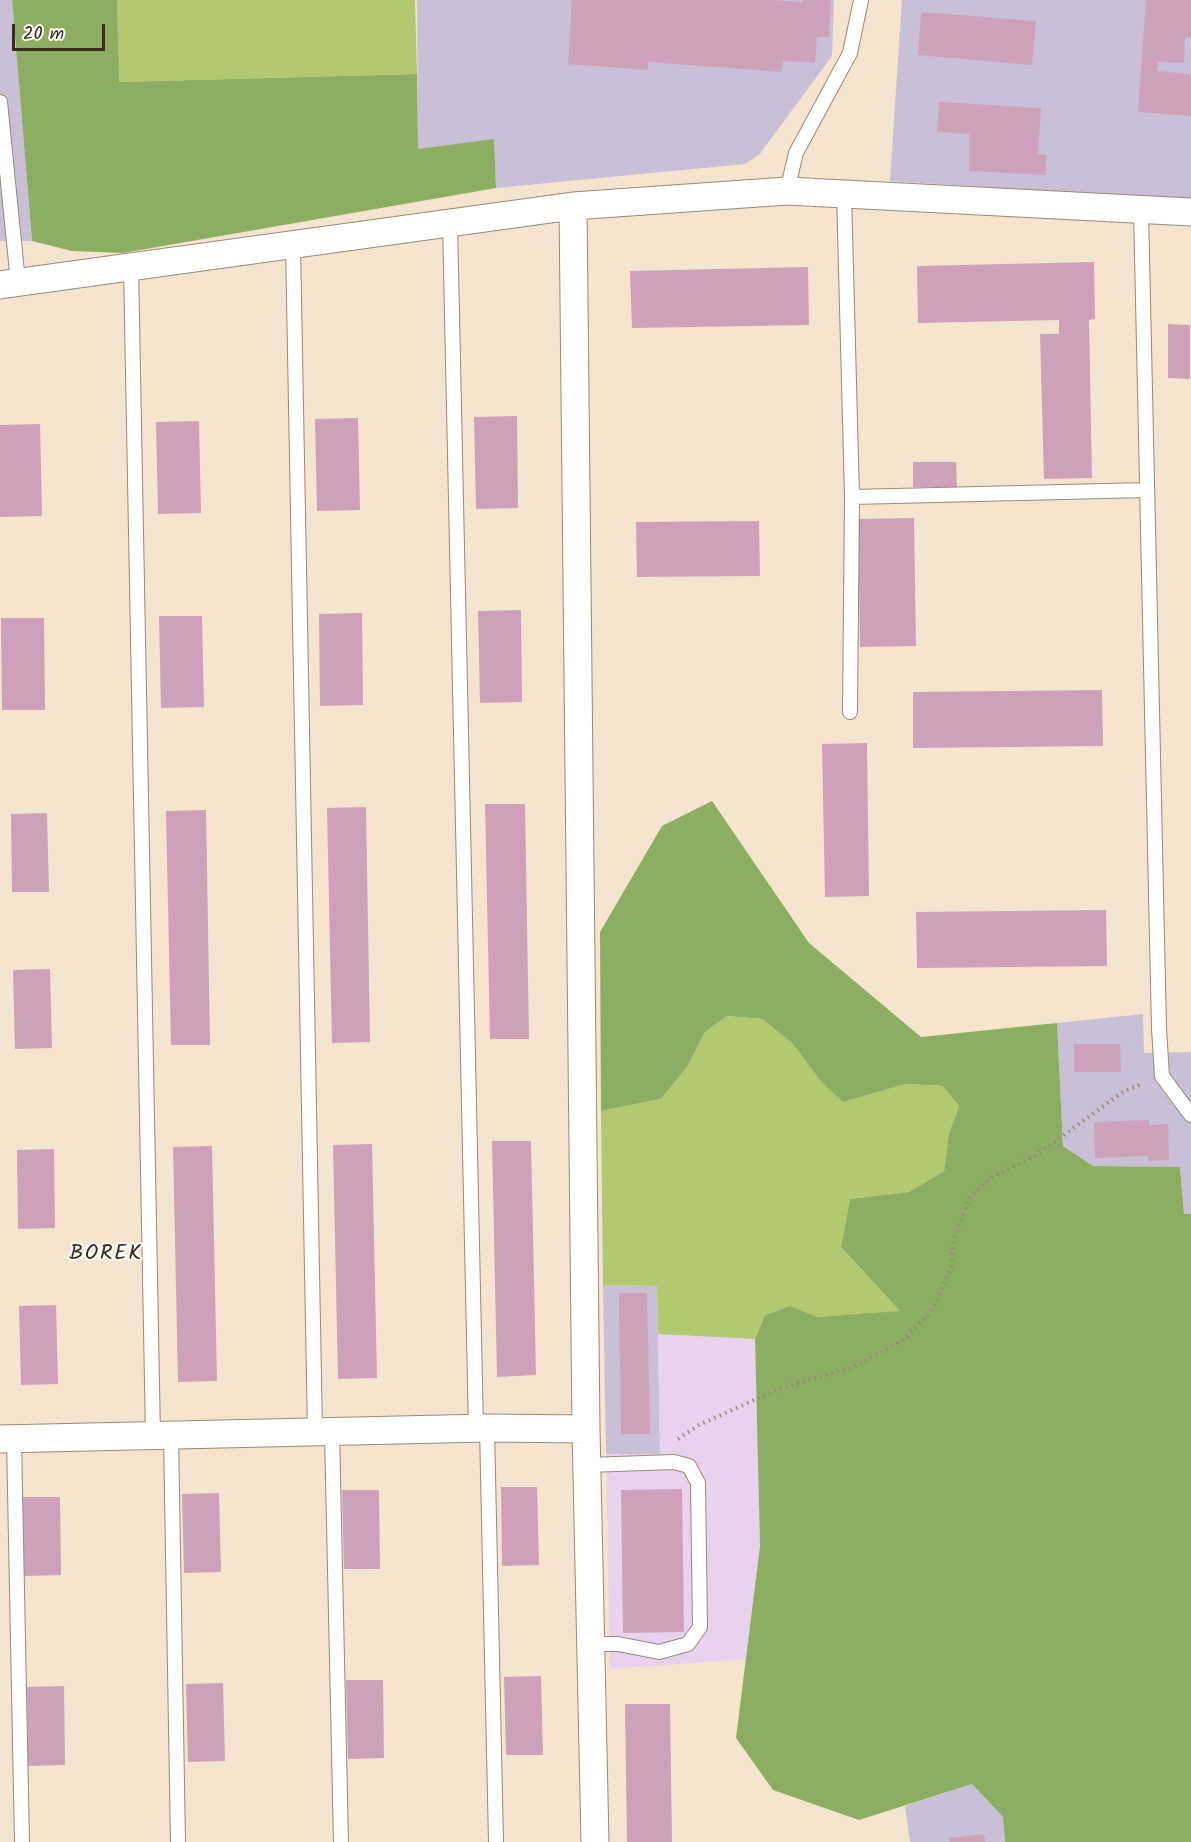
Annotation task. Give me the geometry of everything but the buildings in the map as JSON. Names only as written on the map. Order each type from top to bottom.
[{"type":"street","points":[[9,284],[573,206],[788,191],[1191,212]]},
{"type":"street","points":[[573,206],[586,1429],[596,1842]]},
{"type":"street","points":[[7,1439],[481,1429],[586,1429]]},
{"type":"lane","points":[[788,191],[796,153],[850,53],[861,0]]},
{"type":"lane","points":[[0,102],[9,284]]},
{"type":"lane","points":[[844,193],[852,497],[850,712]]},
{"type":"lane","points":[[1141,209],[1159,1029],[1162,1076],[1191,1115]]},
{"type":"lane","points":[[450,222],[481,1429],[496,1842]]},
{"type":"lane","points":[[293,244],[324,1432],[341,1842]]},
{"type":"lane","points":[[131,266],[162,1436],[178,1842]]},
{"type":"lane","points":[[852,497],[1146,490]]},
{"type":"lane","points":[[7,1439],[22,1842]]},
{"type":"lane","points":[[587,1465],[674,1462],[689,1466],[698,1484],[700,1627],[688,1644],[659,1652],[618,1644],[591,1644]]},
{"type":"path","points":[[643,1463],[699,1425],[776,1390],[853,1367],[902,1341],[932,1311],[951,1267],[954,1238],[970,1197],[994,1176],[1035,1156],[1124,1091],[1162,1076]]},
{"type":"shaded area","points":[[0,0],[12,0],[32,241],[0,241]]},
{"type":"shaded area","points":[[417,0],[834,0],[832,56],[759,155],[745,164],[496,188],[494,140],[418,149]]},
{"type":"shaded area","points":[[902,0],[1191,0],[1191,200],[890,181]]},
{"type":"shaded area","points":[[1143,1014],[1144,1053],[1191,1052],[1191,1214],[1184,1214],[1180,1167],[1093,1166],[1063,1146],[1057,1023]]},
{"type":"shaded area","points":[[603,1285],[657,1286],[660,1454],[606,1454]]},
{"type":"shaded area","points":[[658,1334],[755,1339],[760,1546],[746,1659],[610,1669],[606,1454],[660,1454]]},
{"type":"shaded area","points":[[972,1784],[1003,1817],[1005,1842],[910,1842],[905,1806]]},
{"type":"green space","points":[[12,0],[117,0],[119,82],[417,74],[418,149],[494,139],[496,188],[123,253],[72,251],[32,241]]},
{"type":"green space","points":[[117,0],[415,0],[417,74],[118,82]]},
{"type":"green space","points":[[712,801],[809,943],[921,1037],[1057,1023],[1063,1146],[1093,1166],[1180,1167],[1184,1214],[1191,1214],[1191,1842],[1005,1842],[1003,1817],[972,1784],[859,1820],[773,1790],[736,1738],[760,1546],[755,1339],[765,1315],[790,1306],[818,1317],[900,1311],[841,1247],[850,1199],[909,1192],[944,1171],[949,1133],[959,1106],[943,1086],[905,1084],[843,1102],[823,1084],[792,1043],[762,1019],[727,1016],[705,1032],[687,1067],[661,1099],[601,1111],[600,932],[662,826]]},
{"type":"green space","points":[[727,1016],[762,1019],[792,1043],[823,1084],[843,1102],[904,1084],[943,1086],[959,1106],[949,1133],[944,1171],[909,1192],[850,1199],[841,1247],[901,1312],[818,1317],[790,1306],[765,1315],[755,1339],[658,1334],[657,1286],[603,1285],[601,1111],[661,1099],[687,1067],[705,1032]]},
{"type":"district","name":"BOREK","points":[[106,1255]]}]
